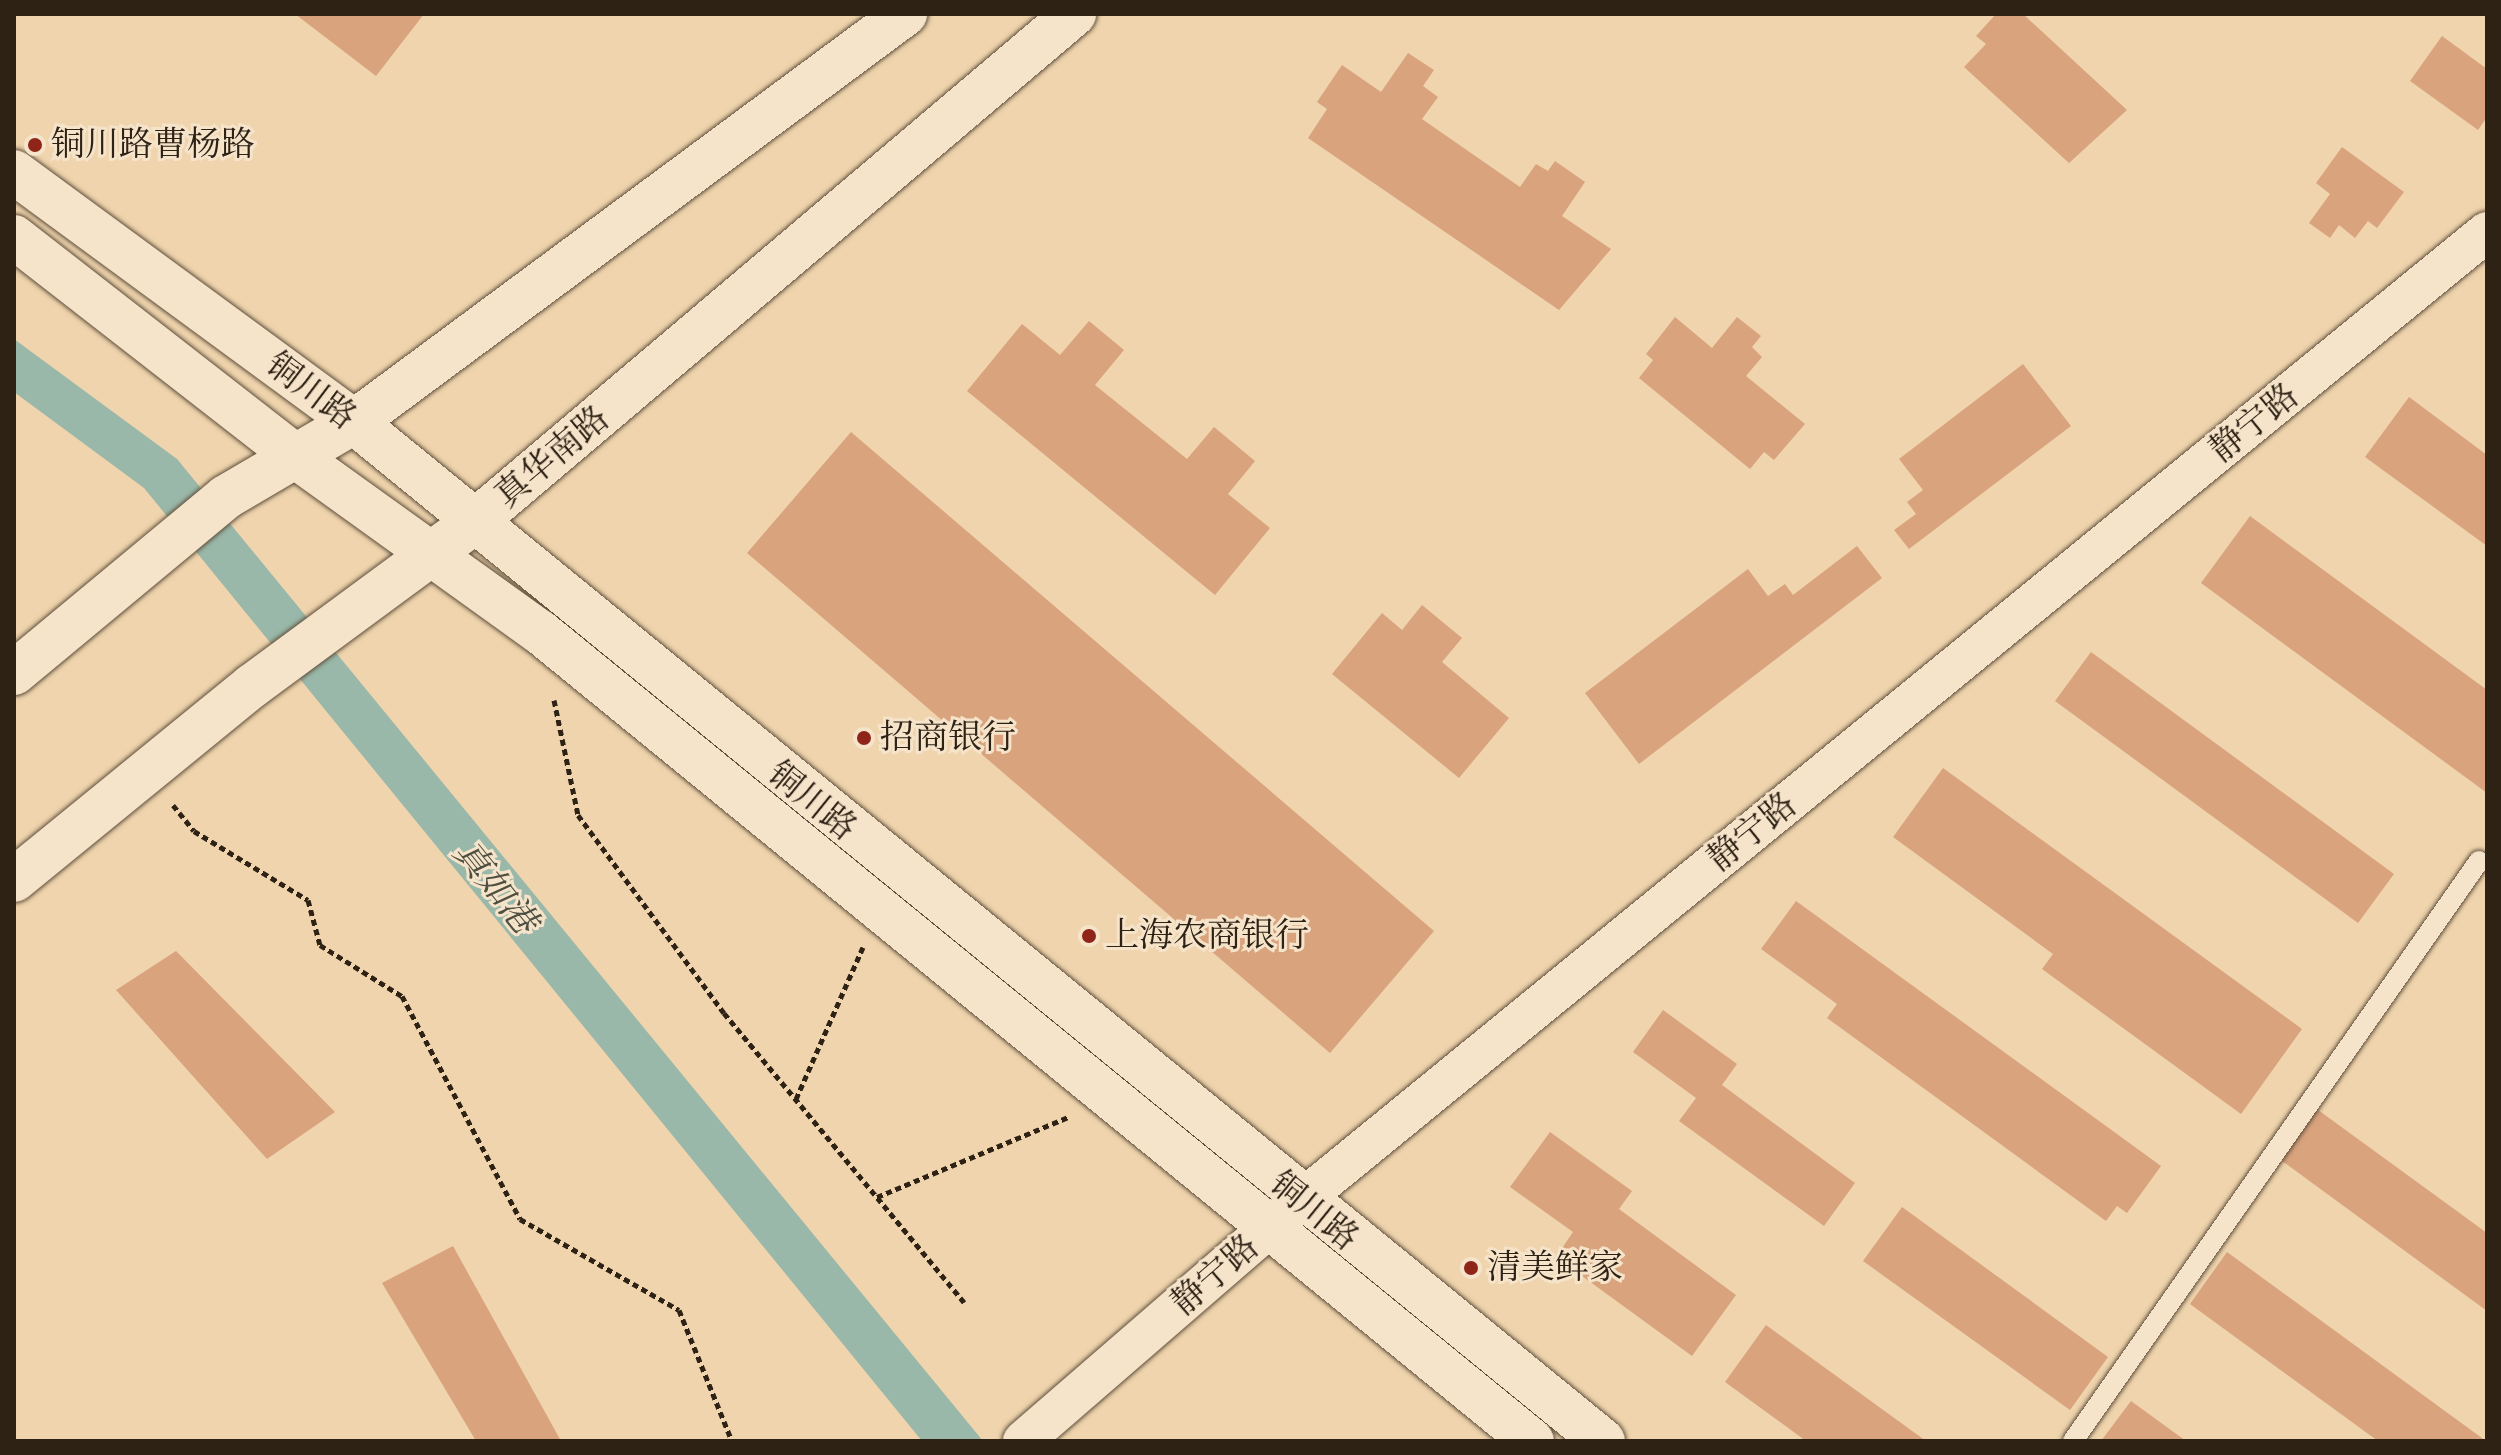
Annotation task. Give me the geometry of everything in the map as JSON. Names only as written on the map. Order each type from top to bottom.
[{"type":"main road","points":[[14,673],[226,497],[299,459],[354,422],[905,14]]},
{"type":"main road","name":"真华南路","points":[[14,880],[252,686],[473,523],[1074,14]]},
{"type":"main road","name":"铜川路","points":[[14,172],[354,422],[1300,1201],[1603,1441]]},
{"type":"main road","name":"铜川路","points":[[14,237],[299,459],[434,550],[1114,1097],[1267,1230],[1532,1441]]},
{"type":"street","name":"静宁路","points":[[1023,1441],[1300,1201],[2487,232]]},
{"type":"lane","points":[[2073,1441],[2479,861]]},
{"type":"path","points":[[553,693],[578,815],[796,1099],[964,1302]]},
{"type":"path","points":[[145,773],[194,831],[308,900],[320,945],[402,996],[520,1219],[679,1310],[732,1441]]},
{"type":"path","points":[[796,1099],[880,908]]},
{"type":"path","points":[[877,1197],[1114,1097]]},
{"type":"water","name":"真如港","points":[[14,339],[177,459],[983,1441],[922,1441],[144,488],[14,392]]},
{"type":"building","points":[[295,14],[424,14],[376,76]]},
{"type":"building","points":[[1996,14],[2023,14],[2127,110],[2069,163],[1964,67],[1986,44],[1976,36]]},
{"type":"building","points":[[2442,36],[2487,69],[2487,117],[2478,130],[2410,81]]},
{"type":"building","points":[[1408,53],[1434,70],[1423,86],[1438,97],[1422,119],[1520,187],[1536,164],[1548,171],[1555,161],[1585,182],[1562,216],[1611,249],[1559,310],[1308,138],[1327,109],[1317,102],[1342,65],[1381,92]]},
{"type":"building","points":[[2342,147],[2404,192],[2377,228],[2368,221],[2355,238],[2339,225],[2330,238],[2309,223],[2330,194],[2316,183]]},
{"type":"building","points":[[1675,317],[1712,348],[1737,317],[1761,336],[1752,347],[1762,357],[1746,376],[1805,424],[1774,460],[1764,452],[1750,469],[1639,378],[1653,360],[1646,354]]},
{"type":"building","points":[[1089,321],[1124,350],[1095,385],[1187,459],[1214,427],[1255,461],[1228,494],[1270,528],[1215,595],[967,391],[1022,324],[1060,355]]},
{"type":"building","points":[[2023,364],[2071,426],[1909,549],[1894,530],[1916,514],[1907,502],[1923,490],[1899,459]]},
{"type":"building","points":[[2409,397],[2487,455],[2487,546],[2365,457]]},
{"type":"building","points":[[851,432],[1434,931],[1330,1053],[747,553]]},
{"type":"building","points":[[2250,516],[2487,690],[2487,793],[2201,583]]},
{"type":"building","points":[[1857,546],[1882,578],[1639,764],[1585,693],[1748,569],[1768,596],[1785,584],[1793,595]]},
{"type":"building","points":[[1422,605],[1462,638],[1442,662],[1509,718],[1459,778],[1332,674],[1382,613],[1402,630]]},
{"type":"building","points":[[2091,652],[2394,874],[2358,923],[2055,701]]},
{"type":"building","points":[[1943,768],[2302,1029],[2241,1114],[2042,969],[2053,954],[1893,837]]},
{"type":"building","points":[[1796,901],[2161,1166],[2127,1213],[2117,1206],[2106,1221],[1827,1018],[1837,1004],[1761,949]]},
{"type":"building","points":[[176,951],[335,1112],[267,1159],[116,990]]},
{"type":"building","points":[[1663,1010],[1737,1064],[1722,1085],[1855,1183],[1824,1226],[1679,1121],[1696,1098],[1633,1052]]},
{"type":"building","points":[[2314,1107],[2487,1233],[2487,1311],[2278,1158]]},
{"type":"building","points":[[1550,1132],[1632,1191],[1619,1209],[1736,1295],[1692,1356],[1556,1257],[1573,1232],[1510,1187]]},
{"type":"building","points":[[1902,1207],[2108,1357],[2070,1410],[1863,1261]]},
{"type":"building","points":[[453,1246],[561,1441],[476,1441],[382,1283]]},
{"type":"building","points":[[2227,1252],[2486,1441],[2378,1441],[2190,1304]]},
{"type":"building","points":[[1766,1325],[1926,1441],[1806,1441],[1725,1382]]},
{"type":"building","points":[[2131,1401],[2186,1441],[2101,1441]]},
{"type":"place","name":"铜川路曹杨路","points":[[35,145]]},
{"type":"place","name":"招商银行","points":[[864,738]]},
{"type":"place","name":"上海农商银行","points":[[1089,936]]},
{"type":"place","name":"清美鲜家","points":[[1471,1268]]}]
